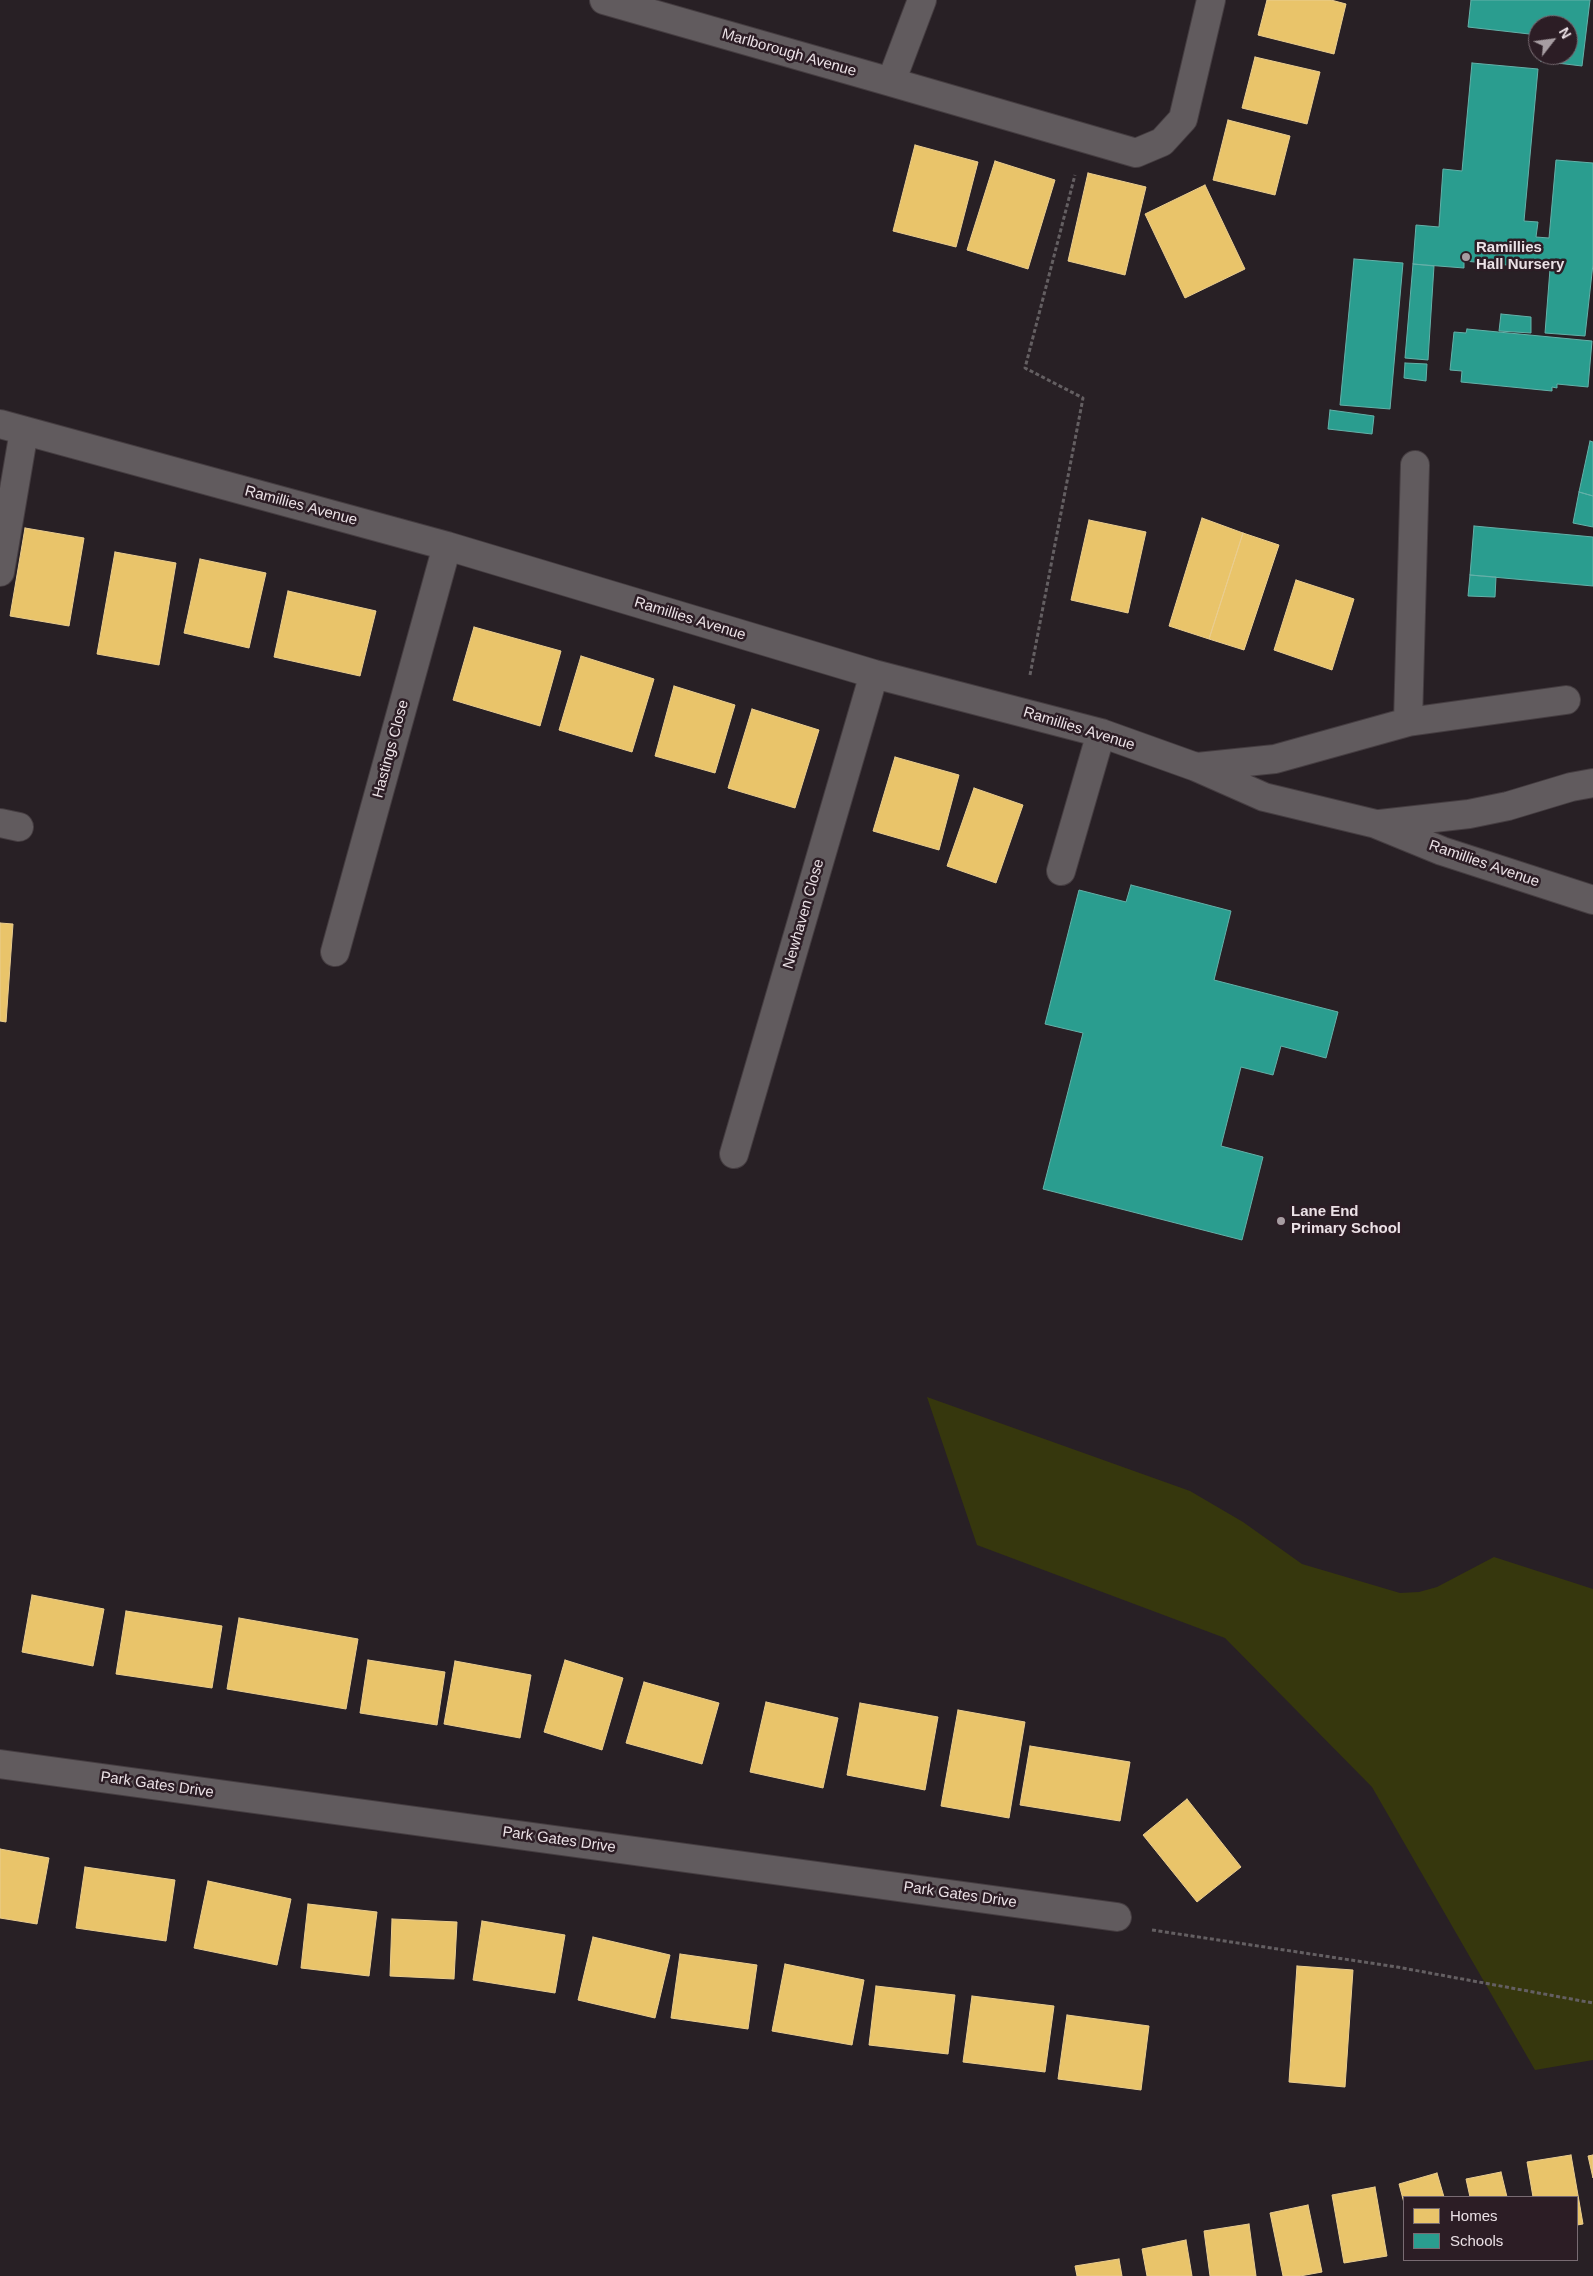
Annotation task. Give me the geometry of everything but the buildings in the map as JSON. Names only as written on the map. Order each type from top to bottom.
[{"type":"street","name":"Marlborough Avenue","points":[[604,0],[1136,153],[1162,142],[1183,119],[1210,0]]},
{"type":"street","points":[[891,82],[922,0]]},
{"type":"street","points":[[0,572],[12,427]]},
{"type":"street","name":"Ramillies Avenue","points":[[12,427],[447,546],[874,674],[1101,733],[1196,768],[1264,797],[1376,824],[1442,851],[1593,900]]},
{"type":"street","points":[[1408,722],[1414,465]]},
{"type":"street","name":"Hastings Close","points":[[335,952],[447,546]]},
{"type":"street","name":"Newhaven Close","points":[[734,1154],[874,674]]},
{"type":"street","points":[[1196,768],[1275,759],[1408,722],[1566,700]]},
{"type":"street","points":[[1062,871],[1101,733]]},
{"type":"street","name":"Ramillies Avenue","points":[[1376,824],[1469,814],[1508,806],[1571,786],[1593,784]]},
{"type":"street","name":"Park Gates Drive","points":[[0,1764],[1118,1917]]},
{"type":"path","points":[[1023,712],[1083,398],[1025,368],[1085,138]]},
{"type":"path","points":[[1118,1917],[1142,1928],[1397,1967],[1593,2003]]},
{"type":"shaded area","points":[[927,1397],[1190,1491],[1243,1522],[1302,1564],[1400,1593],[1419,1592],[1437,1587],[1494,1557],[1593,1589],[1593,2060],[1535,2070],[1372,1787],[1225,1638],[977,1545]]},
{"type":"place","name":"Ramillies Hall Nursery","points":[[1466,257]]},
{"type":"place","name":"Lane End Primary School","points":[[1281,1221]]}]
